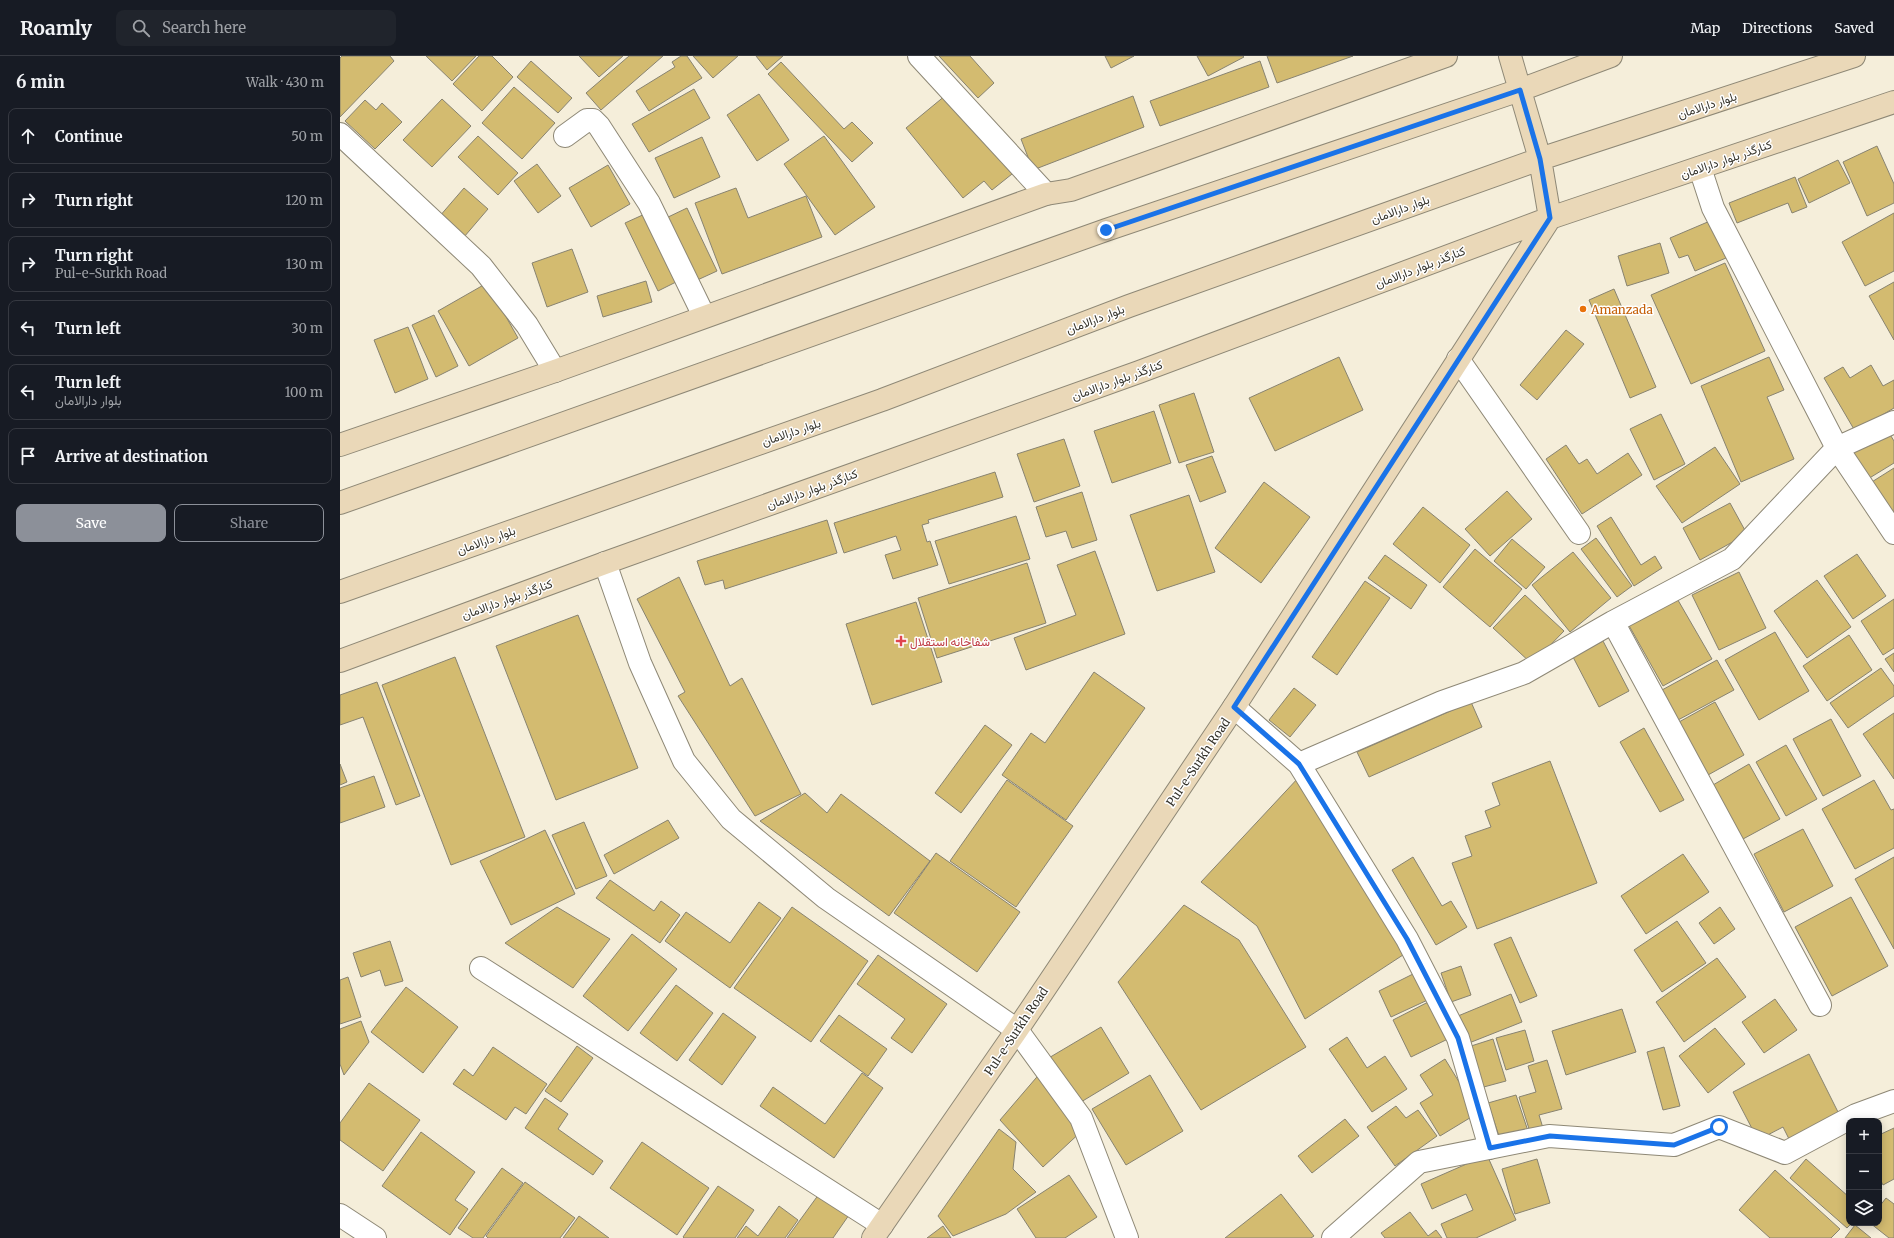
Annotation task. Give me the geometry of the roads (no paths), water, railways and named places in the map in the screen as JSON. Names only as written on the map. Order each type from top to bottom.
[{"type":"street","points":[[919,56],[1046,194]]},
{"type":"street","points":[[340,446],[555,371],[704,316],[1046,194],[1071,190],[1446,56]]},
{"type":"street","points":[[1510,56],[1540,159],[1550,218]]},
{"type":"street","points":[[340,503],[1106,230],[1520,90],[1611,56]]},
{"type":"street","name":"بلوار دارالامان","points":[[340,592],[882,400],[1129,306],[1540,159],[1854,56]]},
{"type":"street","name":"کنارگذر بلوار دارالامان","points":[[340,661],[604,563],[1139,372],[1550,218],[1894,102]]},
{"type":"street","points":[[565,136],[587,120],[593,120],[599,126],[649,203],[704,316]]},
{"type":"street","points":[[340,134],[481,266],[527,325],[555,371]]},
{"type":"street","points":[[1700,168],[1714,208],[1837,448],[1894,533]]},
{"type":"street","name":"Pul-e-Surkh Road","points":[[877,1231],[1017,1030],[1234,707],[1550,218]]},
{"type":"street","points":[[1458,359],[1579,533]]},
{"type":"street","points":[[1299,764],[1442,702],[1524,673],[1613,622],[1732,559],[1837,448],[1894,422]]},
{"type":"street","points":[[604,563],[640,663],[684,761],[731,819],[826,898],[1017,1030],[1081,1118],[1127,1238]]},
{"type":"street","points":[[1613,622],[1820,1005]]},
{"type":"street","points":[[1234,707],[1299,764],[1407,939],[1458,1038],[1490,1148]]},
{"type":"street","points":[[480,968],[877,1231]]},
{"type":"street","points":[[1333,1238],[1420,1162],[1550,1136],[1674,1145],[1719,1127],[1785,1153],[1856,1115],[1894,1101]]},
{"type":"street","points":[[340,1215],[375,1238]]},
{"type":"place","name":"Amanzada","points":[[1583,309]]},
{"type":"place","name":"شفاخانه استقلال","points":[[901,641]]}]
